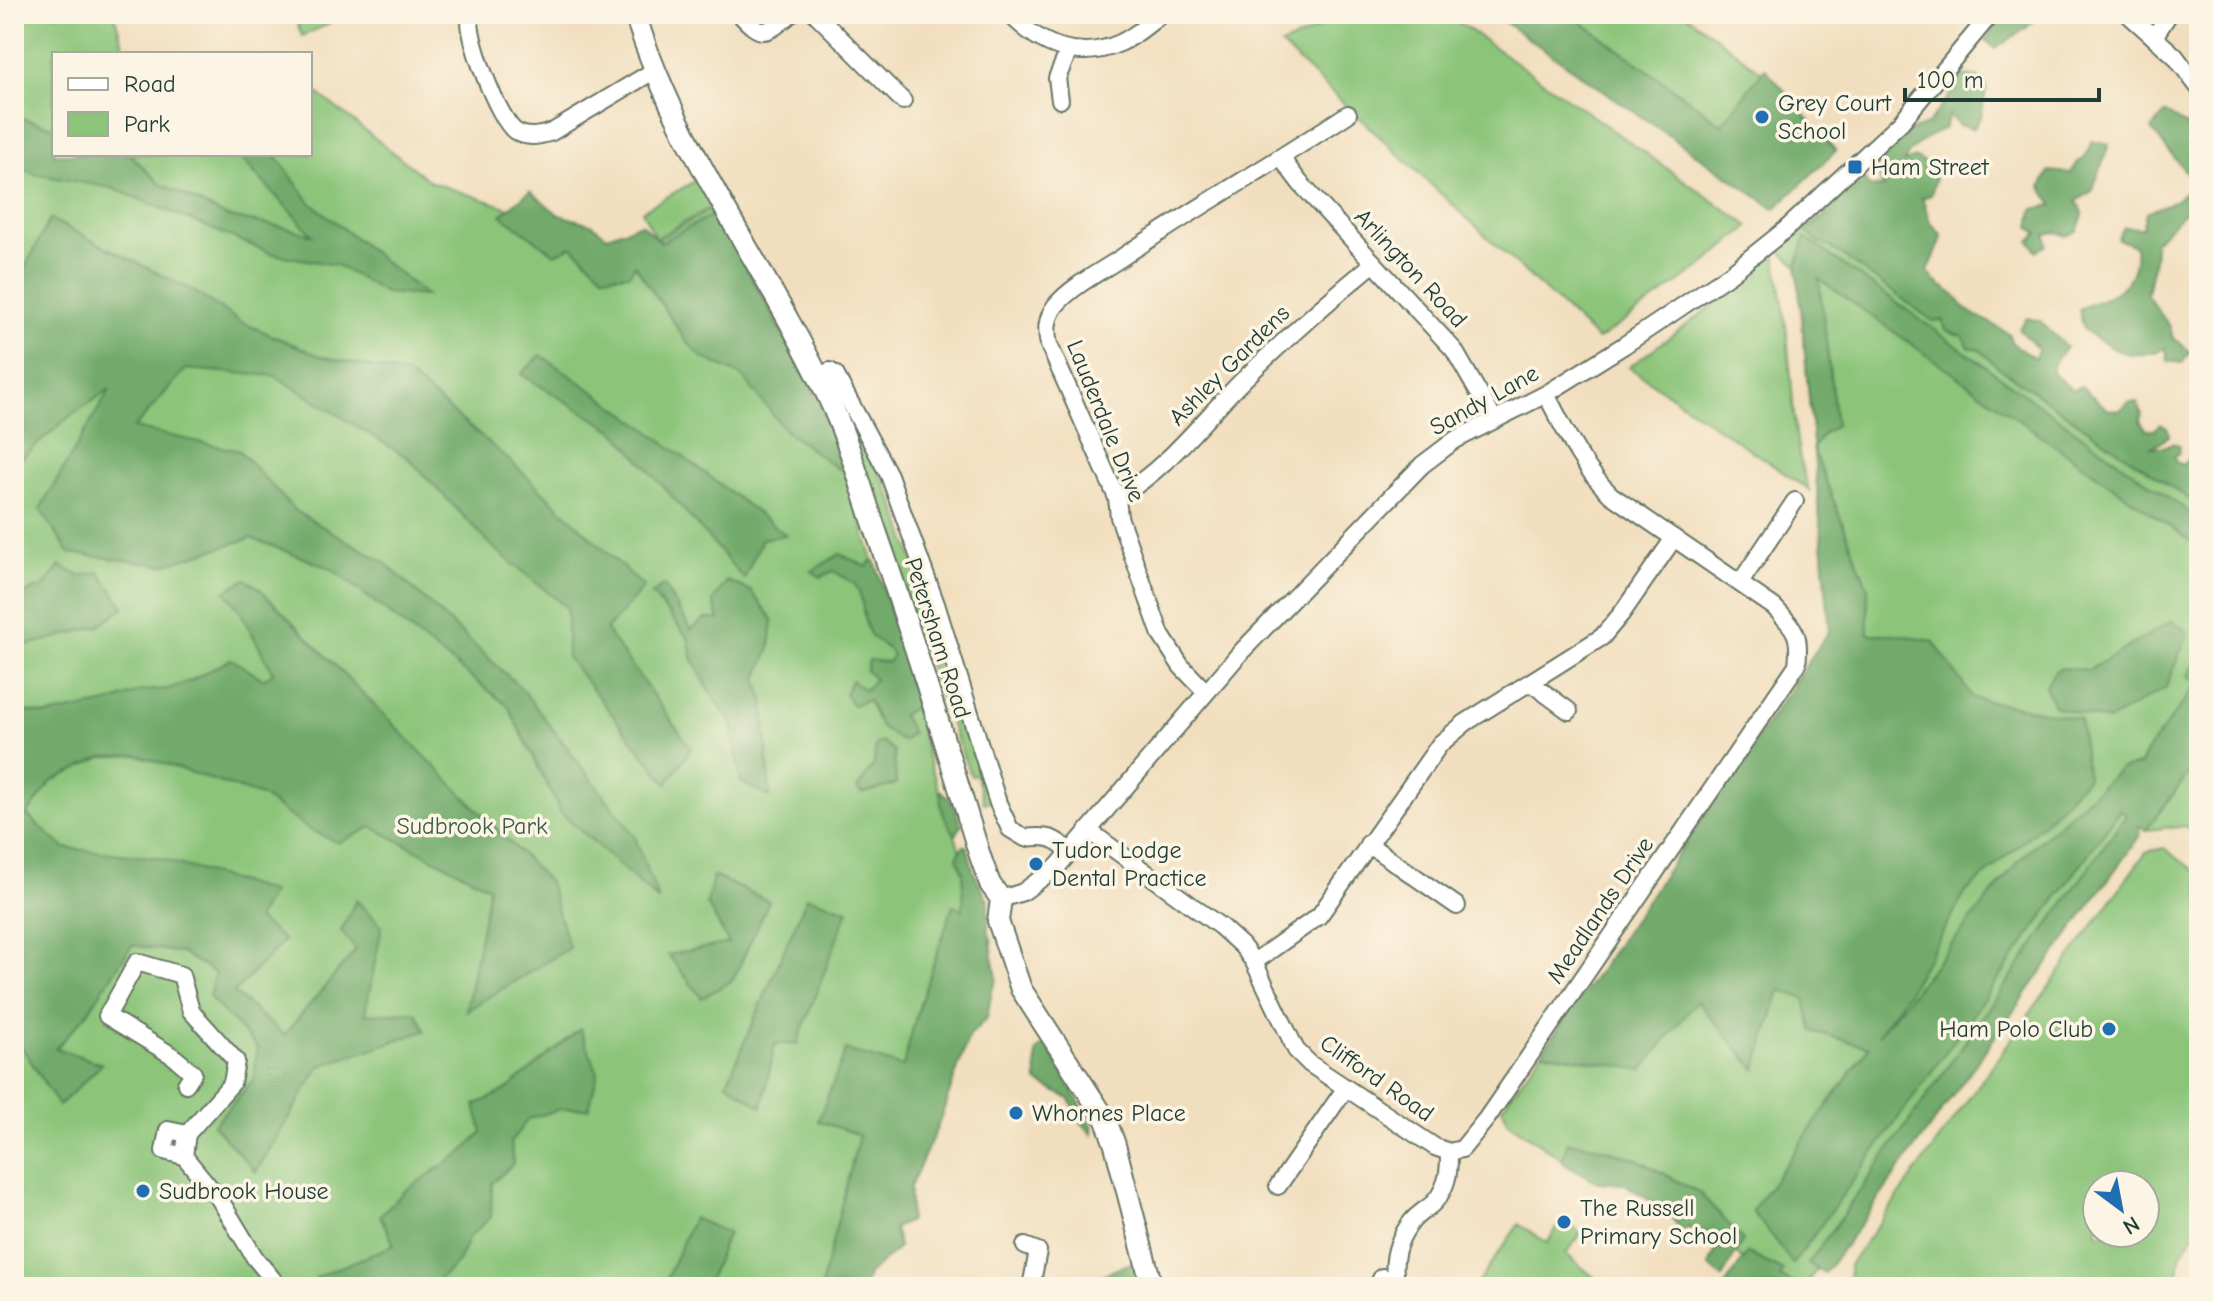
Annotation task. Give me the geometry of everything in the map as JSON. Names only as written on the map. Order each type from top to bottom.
[{"type":"main road","name":"Petersham Road","points":[[635,14],[655,70],[726,211],[834,411],[854,464],[986,873],[1001,899],[998,921],[1021,989],[1091,1095],[1111,1132],[1152,1287]]},
{"type":"street","points":[[471,14],[469,31],[498,106],[512,129],[524,136],[536,137],[552,132],[655,70]]},
{"type":"street","points":[[740,14],[755,29],[764,32],[773,29],[791,14]]},
{"type":"street","points":[[816,14],[903,101]]},
{"type":"street","points":[[1010,14],[1028,33],[1041,41],[1069,50],[1102,48],[1120,43],[1162,14]]},
{"type":"street","name":"Sandy Lane","points":[[1001,899],[1031,887],[1071,853],[1206,692],[1422,465],[1455,440],[1493,418],[1546,394],[1730,274],[1785,230],[1901,122],[1991,14]]},
{"type":"street","points":[[2128,14],[2175,56],[2199,88]]},
{"type":"street","points":[[2154,37],[2169,14]]},
{"type":"street","points":[[1060,100],[1057,78],[1069,50]]},
{"type":"street","name":"Lauderdale Drive","points":[[1206,692],[1181,666],[1161,635],[1119,517],[1117,498],[1049,345],[1048,321],[1056,305],[1074,290],[1174,222],[1348,114]]},
{"type":"street","name":"Arlington Road","points":[[1281,158],[1300,183],[1454,350],[1493,418]]},
{"type":"street","name":"Ashley Gardens","points":[[1117,498],[1176,454],[1240,383],[1321,307],[1374,263]]},
{"type":"street","points":[[818,377],[830,371],[835,374],[889,475],[936,604],[998,803],[1010,829],[1020,837],[1053,837],[1071,853]]},
{"type":"street","name":"Meadlands Drive","points":[[1449,1152],[1462,1149],[1487,1118],[1797,665],[1800,642],[1794,627],[1774,607],[1611,495],[1592,477],[1546,394]]},
{"type":"street","points":[[1740,583],[1795,501]]},
{"type":"street","points":[[1254,962],[1319,916],[1440,744],[1465,723],[1602,637],[1674,538]]},
{"type":"street","points":[[1531,683],[1569,711]]},
{"type":"street","name":"Clifford Road","points":[[1089,831],[1221,927],[1242,946],[1254,962],[1296,1050],[1310,1064],[1435,1147],[1449,1152]]},
{"type":"street","points":[[1368,844],[1457,906]]},
{"type":"street","points":[[186,1084],[193,1073],[173,1056],[107,1016],[137,962],[181,975],[191,1011],[236,1061],[232,1083],[187,1134],[184,1156],[220,1200],[255,1258],[279,1287]]},
{"type":"street","points":[[1278,1186],[1345,1089]]},
{"type":"street","points":[[1397,1287],[1383,1277],[1413,1220],[1427,1211],[1442,1193],[1448,1176],[1449,1152]]},
{"type":"street","points":[[1025,1246],[1038,1251],[1031,1287]]},
{"type":"green space","name":"Sudbrook Park","points":[[14,14],[114,14],[125,52],[52,52],[52,156],[312,156],[312,95],[316,92],[431,182],[573,229],[616,263],[714,208],[817,397],[833,436],[908,669],[926,753],[992,942],[991,971],[854,1287],[14,1287]]},
{"type":"green space","points":[[293,14],[325,14],[329,24],[302,36]]},
{"type":"green space","points":[[1341,14],[1447,14],[1749,226],[1706,263],[1598,340],[1281,45]]},
{"type":"green space","points":[[1493,14],[1570,14],[1722,124],[1765,68],[1836,151],[1775,209]]},
{"type":"green space","points":[[1575,14],[1685,14],[1762,72],[1719,129],[1572,19]]},
{"type":"green space","points":[[2006,14],[2041,14],[1995,49],[1986,40],[1996,23]]},
{"type":"green space","points":[[1962,75],[1976,76],[1987,86],[1981,117],[1973,129],[1959,125],[1949,115],[1945,128],[1916,146],[1904,162],[1916,158],[1929,164],[1935,180],[1931,195],[1922,198],[1930,222],[1942,235],[1928,272],[1936,282],[1955,295],[1965,309],[2008,333],[2012,343],[2035,358],[2038,349],[2019,329],[2027,318],[2040,321],[2066,347],[2051,372],[2072,390],[2081,386],[2107,409],[2119,411],[2129,402],[2137,402],[2142,414],[2140,421],[2146,430],[2154,430],[2161,424],[2168,429],[2169,436],[2152,447],[2172,443],[2180,445],[2179,453],[2174,456],[2176,462],[2183,465],[2190,457],[2199,457],[2199,506],[1998,367],[1979,349],[1969,347],[1962,336],[1946,330],[1942,320],[1933,321],[1806,232],[1825,216],[1823,207],[1853,181],[1863,178],[1870,187],[1883,187],[1880,171],[1884,156],[1894,142],[1926,125]]},
{"type":"green space","points":[[2166,113],[2199,133],[2199,210],[2192,205],[2154,242],[2155,253],[2147,295],[2170,327],[2173,338],[2191,352],[2182,363],[2168,361],[2166,348],[2141,354],[2114,349],[2084,330],[2079,309],[2121,288],[2133,272],[2135,246],[2117,239],[2124,227],[2142,228],[2146,212],[2176,201],[2194,182],[2151,129]]},
{"type":"green space","points":[[14,116],[52,126],[52,156],[132,156],[159,183],[228,217],[312,235],[239,156],[276,156],[309,201],[427,296],[386,293],[336,265],[273,254],[112,188],[34,174],[14,164]]},
{"type":"green space","points":[[2092,141],[2109,145],[2092,191],[2077,201],[2083,215],[2077,231],[2066,236],[2057,232],[2046,234],[2047,245],[2037,251],[2030,241],[2038,233],[2030,228],[2033,209],[2053,205],[2041,187],[2049,171],[2071,173],[2085,158]]},
{"type":"green space","points":[[697,180],[711,207],[656,238],[642,211]]},
{"type":"green space","points":[[530,191],[559,215],[591,224],[607,236],[641,224],[661,242],[712,215],[714,208],[817,397],[844,465],[838,469],[786,431],[742,376],[702,357],[686,341],[635,265],[629,274],[604,276],[572,246],[555,254],[501,215]]},
{"type":"green space","points":[[1819,217],[2199,491],[2199,727],[1804,1287],[1766,1287],[1740,1257],[1630,1175],[1589,1178],[1508,1122],[1502,1107],[1578,1003],[1830,630],[1797,266],[1779,250]]},
{"type":"green space","points":[[50,219],[192,290],[241,322],[320,356],[408,375],[509,460],[644,587],[606,630],[691,748],[667,784],[567,657],[567,608],[494,548],[408,458],[275,376],[186,369],[134,428],[240,451],[294,510],[384,562],[522,689],[634,835],[659,901],[561,813],[508,706],[332,569],[251,538],[163,565],[69,553],[40,509],[110,389],[70,416],[14,465],[14,289]]},
{"type":"green space","points":[[1805,237],[2199,519],[2199,547],[1819,279],[1836,425],[1824,433],[1813,447],[1797,265]]},
{"type":"green space","points":[[1775,254],[1786,324],[1797,444],[1809,490],[1629,367],[1727,295]]},
{"type":"green space","points":[[541,355],[639,423],[786,535],[762,539],[744,579],[616,432],[521,374]]},
{"type":"green space","points":[[837,394],[895,505],[993,800],[984,803],[976,774],[971,776],[940,697]]},
{"type":"green space","points":[[1814,450],[1868,588],[1868,634],[1895,634],[1933,641],[1973,698],[2080,719],[2087,778],[2047,820],[1966,892],[1909,990],[1878,1035],[2022,857],[2120,769],[2140,765],[2197,683],[2188,675],[2199,659],[2199,760],[2146,830],[2139,826],[2141,834],[1825,1273],[1808,1264],[2126,815],[2120,810],[1793,1264],[1752,1211],[1869,1047],[1812,1031],[1805,999],[1780,990],[1756,1070],[1697,1001],[1642,1070],[1542,1052],[1830,630]]},
{"type":"green space","points":[[840,554],[867,567],[875,561],[916,706],[902,715],[912,733],[903,741],[881,728],[868,700],[853,705],[845,695],[851,680],[865,690],[875,679],[866,671],[869,660],[888,662],[893,655],[870,634],[861,596],[855,585],[833,571],[821,577],[812,571]]},
{"type":"green space","points":[[60,566],[80,576],[99,572],[124,607],[99,626],[14,649],[14,596],[43,587]]},
{"type":"green space","points":[[246,579],[259,588],[549,882],[569,948],[466,1011],[489,887],[372,827],[338,843],[308,829],[261,796],[138,755],[102,757],[52,781],[27,815],[64,848],[159,858],[272,892],[257,919],[284,940],[234,993],[284,1035],[356,950],[341,931],[356,900],[382,926],[365,1014],[416,1012],[425,1031],[320,1066],[256,1172],[213,1125],[254,1079],[257,1047],[209,997],[215,973],[181,953],[132,945],[86,1015],[56,1048],[102,1064],[59,1106],[14,1035],[14,709],[47,715],[108,703],[141,691],[168,689],[231,659],[263,679],[273,673],[240,611],[225,591]]},
{"type":"green space","points":[[727,581],[751,591],[773,620],[770,648],[757,678],[764,701],[770,797],[741,782],[732,723],[693,660],[688,638],[652,594],[664,585],[691,630],[705,619],[719,619],[713,601]]},
{"type":"green space","points":[[2172,621],[2188,632],[2166,687],[2108,721],[2055,707],[2045,686],[2056,670],[2089,670]]},
{"type":"green space","points":[[883,742],[894,751],[896,784],[863,794],[857,789],[874,764],[876,744]]},
{"type":"green space","points":[[2199,760],[2199,836],[2185,826],[2146,830]]},
{"type":"green space","points":[[941,791],[951,801],[962,825],[956,835],[944,814]]},
{"type":"green space","points":[[963,846],[967,846],[974,873],[988,900],[988,927],[997,979],[987,1018],[969,1036],[938,1126],[910,1187],[910,1221],[894,1228],[899,1248],[868,1274],[865,1287],[821,1287],[859,1135],[818,1121],[846,1050],[903,1067],[915,1019],[953,905],[963,910],[963,873],[957,857]]},
{"type":"green space","name":"Ham Polo Club","points":[[2164,848],[2199,874],[2199,1227],[2181,1254],[2178,1273],[2169,1287],[1857,1287],[1850,1281],[1849,1265],[2146,852]]},
{"type":"green space","points":[[713,876],[769,901],[733,980],[702,998],[668,955],[729,943],[707,904]]},
{"type":"green space","points":[[807,897],[848,910],[797,1044],[775,1044],[762,1107],[727,1083]]},
{"type":"green space","points":[[580,1029],[598,1073],[589,1108],[561,1109],[528,1119],[511,1142],[513,1164],[492,1183],[491,1217],[469,1237],[458,1262],[431,1287],[327,1287],[316,1277],[394,1245],[380,1215],[406,1190],[464,1151],[482,1132],[475,1105],[505,1091]]},
{"type":"green space","points":[[1046,1044],[1092,1125],[1093,1135],[1081,1122],[1070,1099],[1037,1082],[1036,1051]]},
{"type":"green space","points":[[1567,1142],[1595,1146],[1637,1159],[1700,1193],[1743,1240],[1722,1278],[1709,1266],[1717,1247],[1691,1228],[1680,1230],[1669,1213],[1625,1184],[1598,1182],[1562,1162]]},
{"type":"green space","points":[[693,1218],[728,1233],[706,1287],[663,1287]]},
{"type":"green space","points":[[1563,1219],[1581,1234],[1566,1254],[1606,1287],[1475,1287],[1519,1224],[1547,1243]]},
{"type":"green space","points":[[1748,1253],[1783,1271],[1780,1277],[1800,1287],[1724,1287]]},
{"type":"green space","points":[[1133,1262],[1140,1287],[1074,1287]]},
{"type":"place","name":"Grey Court School","points":[[1762,117]]},
{"type":"place","name":"Ham Street","points":[[1855,167]]},
{"type":"place","name":"Tudor Lodge Dental Practice","points":[[1036,864]]},
{"type":"place","name":"Ham Polo Club","points":[[2109,1029]]},
{"type":"place","name":"Whornes Place","points":[[1016,1113]]},
{"type":"place","name":"Sudbrook House","points":[[143,1191]]},
{"type":"place","name":"The Russell Primary School","points":[[1564,1222]]}]
